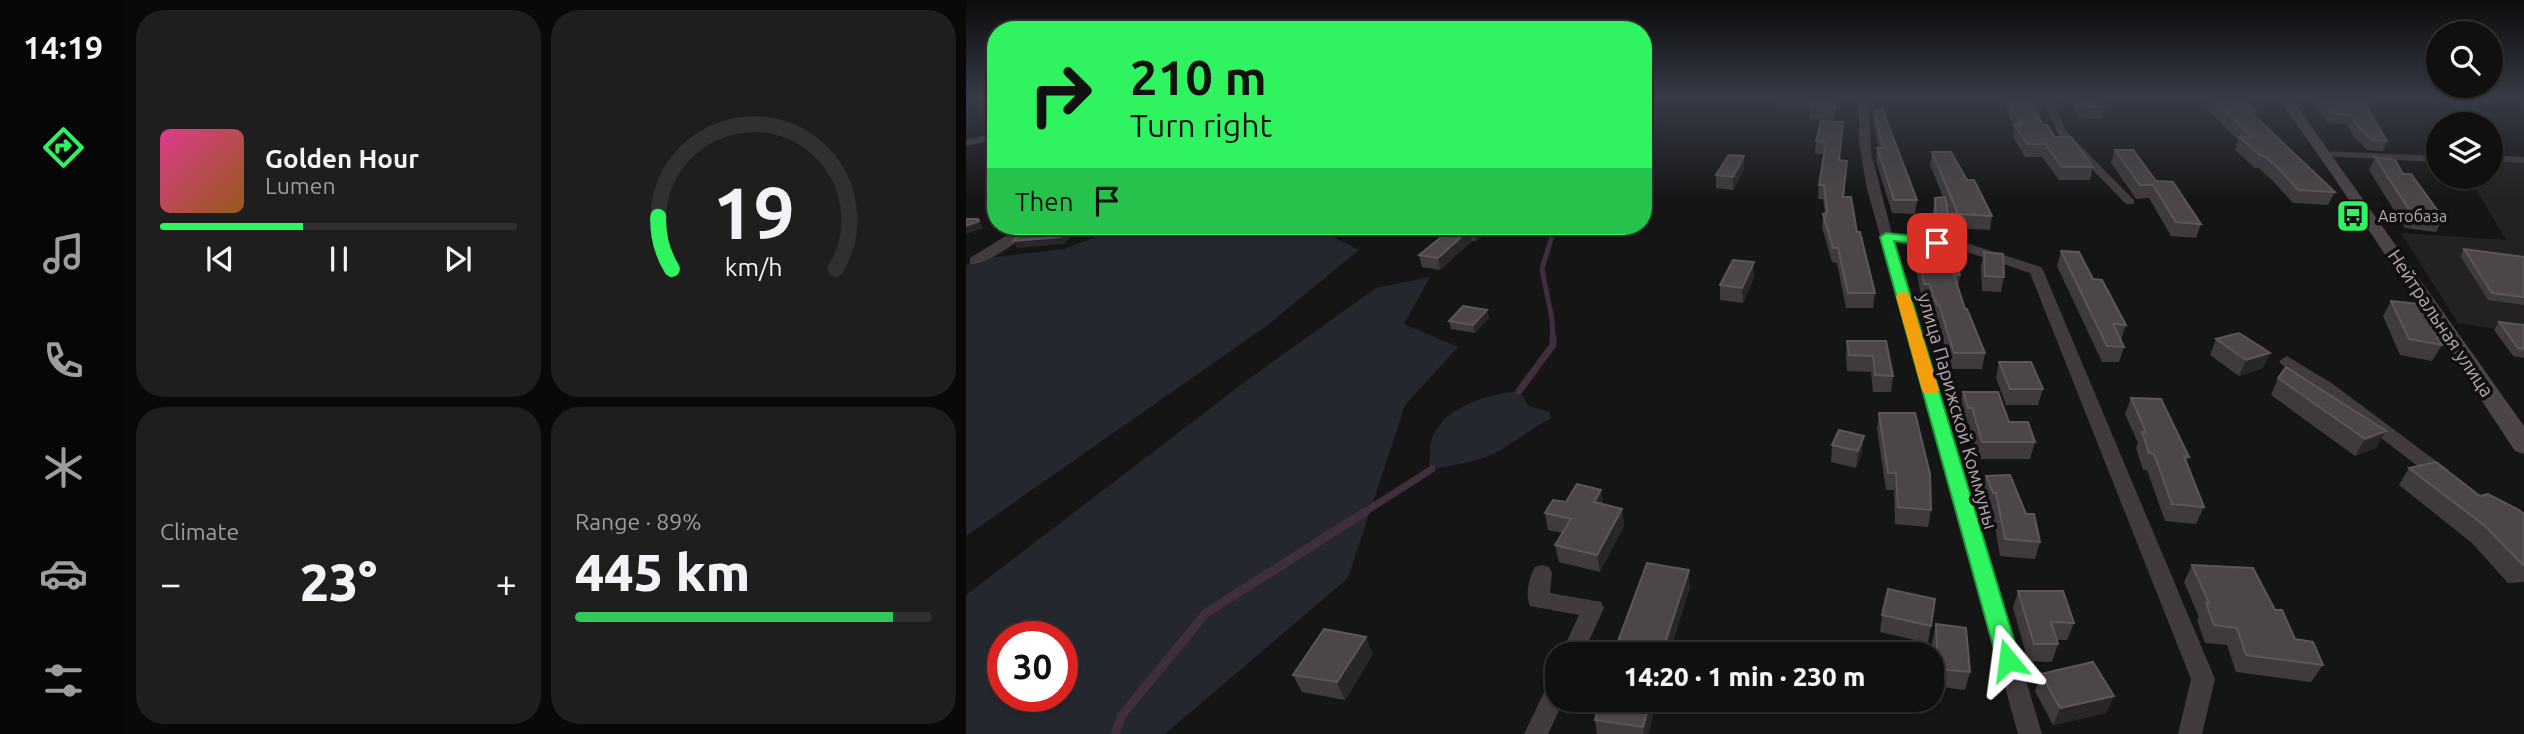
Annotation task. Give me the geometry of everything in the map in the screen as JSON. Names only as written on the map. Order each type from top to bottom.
[{"type":"main road","name":"Нейтральная улица","points":[[2309,132],[2524,445]]},
{"type":"street","name":"улица Парижской Коммуны","points":[[1862,132],[1863,146],[1886,237],[2029,734]]},
{"type":"street","points":[[2062,132],[2130,202]]},
{"type":"street","points":[[966,144],[987,138]]},
{"type":"street","points":[[2324,153],[2426,158]]},
{"type":"street","points":[[2503,159],[2524,160]]},
{"type":"street","points":[[975,261],[1018,235]]},
{"type":"street","points":[[1886,237],[1963,246],[2036,270],[2203,679],[2190,734]]},
{"type":"street","points":[[2287,361],[2456,485]]},
{"type":"street","points":[[1542,573],[1538,600],[1593,608],[1577,642]]},
{"type":"street","points":[[1536,734],[1546,712]]},
{"type":"shaded area","points":[[2503,159],[2524,160],[2524,333],[2458,323],[2401,233],[2506,240],[2476,189],[2503,189]]},
{"type":"shaded area","points":[[1101,235],[1329,235],[1359,250],[1265,327],[966,536],[966,265],[987,258],[1064,249]]},
{"type":"shaded area","points":[[1430,277],[1404,324],[1458,347],[1405,405],[1348,578],[1165,734],[966,734],[966,595],[1246,381],[1376,288]]},
{"type":"shaded area","points":[[1519,391],[1529,406],[1550,412],[1550,419],[1486,457],[1432,469],[1429,465],[1431,442],[1444,420],[1480,399]]},
{"type":"building","points":[[1818,132],[1842,132],[1839,160],[1847,161],[1843,197],[1851,197],[1857,232],[1860,232],[1875,293],[1848,293],[1838,248],[1833,248],[1823,214],[1827,213],[1824,185],[1819,185],[1826,142],[1816,141]]},
{"type":"building","points":[[1879,132],[1891,132],[1917,200],[1894,200],[1877,148],[1883,148]]},
{"type":"building","points":[[2020,132],[2052,132],[2055,137],[2071,137],[2093,167],[2062,167],[2045,144],[2027,144]]},
{"type":"building","points":[[2247,132],[2272,132],[2335,192],[2298,190],[2277,167],[2239,137],[2252,137]]},
{"type":"building","points":[[2364,132],[2382,132],[2387,141],[2372,140]]},
{"type":"building","points":[[2115,150],[2133,150],[2156,181],[2173,182],[2201,224],[2176,222],[2153,185],[2140,185]]},
{"type":"building","points":[[1932,152],[1951,152],[1967,180],[1974,180],[1992,216],[1958,214]]},
{"type":"building","points":[[1729,155],[1744,156],[1733,177],[1716,175]]},
{"type":"building","points":[[2375,157],[2395,160],[2403,174],[2411,174],[2443,218],[2412,214]]},
{"type":"building","points":[[1945,197],[1950,223],[1936,222],[1935,198]]},
{"type":"building","points":[[966,219],[978,219],[979,221],[966,226]]},
{"type":"building","points":[[1019,235],[1062,235],[1060,237],[1013,241]]},
{"type":"building","points":[[1444,235],[1463,235],[1438,258],[1419,255]]},
{"type":"building","points":[[1937,235],[1952,237],[1960,275],[1954,275],[1965,309],[1985,353],[1954,353],[1939,305],[1929,284],[1924,284],[1918,255],[1919,238],[1937,239]]},
{"type":"building","points":[[2464,249],[2524,257],[2524,297],[2492,293]]},
{"type":"building","points":[[2061,251],[2079,252],[2093,279],[2102,280],[2126,325],[2113,324],[2124,347],[2107,346]]},
{"type":"building","points":[[1984,252],[2003,254],[2004,277],[1985,276]]},
{"type":"building","points":[[1733,260],[1754,262],[1742,288],[1720,285]]},
{"type":"building","points":[[2391,301],[2419,304],[2442,345],[2409,339]]},
{"type":"building","points":[[1463,306],[1487,310],[1473,325],[1449,321]]},
{"type":"building","points":[[2499,322],[2524,325],[2524,349],[2518,348]]},
{"type":"building","points":[[2239,333],[2270,353],[2246,360],[2216,339]]},
{"type":"building","points":[[1847,341],[1886,341],[1893,376],[1875,375],[1873,356],[1849,355]]},
{"type":"building","points":[[1999,362],[2031,362],[2043,389],[2010,389]]},
{"type":"building","points":[[2286,367],[2386,431],[2365,439],[2278,378]]},
{"type":"building","points":[[1963,392],[1998,392],[2009,422],[2028,422],[2035,442],[1982,442],[1972,408],[1968,408]]},
{"type":"building","points":[[2131,398],[2161,399],[2189,457],[2184,456],[2204,507],[2172,504],[2154,454],[2149,453],[2142,432],[2146,432]]},
{"type":"building","points":[[1879,413],[1915,413],[1930,474],[1931,510],[1898,507],[1896,473],[1888,473]]},
{"type":"building","points":[[1839,430],[1864,436],[1858,451],[1832,445]]},
{"type":"building","points":[[2436,462],[2480,496],[2488,494],[2524,514],[2524,565],[2485,526],[2409,468]]},
{"type":"building","points":[[2010,475],[2026,514],[2034,514],[2040,542],[2005,539],[1996,493],[1993,493],[1986,476]]},
{"type":"building","points":[[1577,484],[1601,490],[1594,502],[1622,509],[1597,555],[1555,545],[1571,519],[1545,513],[1553,500],[1566,502]]},
{"type":"building","points":[[1647,563],[1689,570],[1665,642],[1618,642]]},
{"type":"building","points":[[2192,565],[2253,568],[2275,610],[2282,610],[2295,639],[2313,642],[2323,665],[2246,655],[2237,628],[2214,625],[2206,603],[2209,603]]},
{"type":"building","points":[[1888,589],[1935,599],[1931,626],[1882,615]]},
{"type":"building","points":[[2018,591],[2063,591],[2074,623],[2051,622],[2058,644],[2034,644]]},
{"type":"building","points":[[1936,624],[1966,628],[1970,672],[1944,670],[1944,642],[1937,642]]},
{"type":"building","points":[[1324,629],[1366,637],[1337,682],[1293,675]]},
{"type":"building","points":[[2093,662],[2114,696],[2060,708],[2041,674]]},
{"type":"building","points":[[1597,712],[1647,712],[1643,727],[1595,720]]},
{"type":"waterway","points":[[1552,235],[1542,269],[1552,319],[1553,340]]},
{"type":"waterway","points":[[1519,391],[1553,345],[1553,340]]},
{"type":"waterway","points":[[1363,513],[1432,469]]},
{"type":"waterway","points":[[1115,734],[1122,715],[1206,613],[1365,512]]},
{"type":"slow traffic","points":[[1903,296],[1930,390]]},
{"type":"place","name":"Автобаза","points":[[2353,216]]},
{"type":"route","points":[[1937,243],[1886,237],[2008,660]]}]
